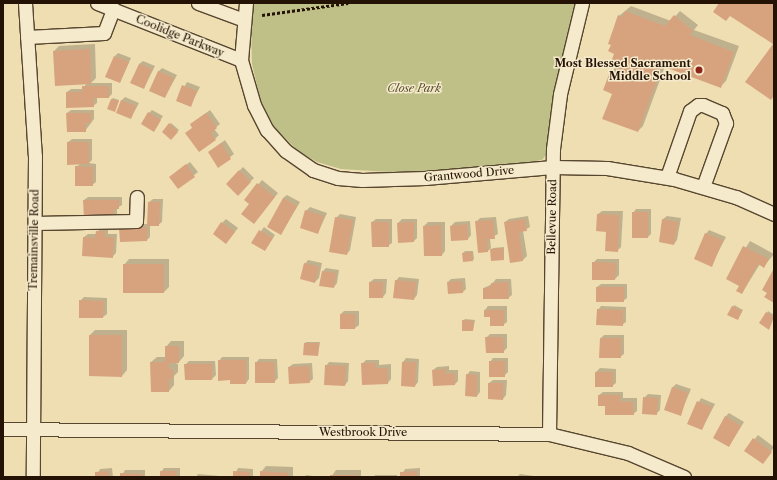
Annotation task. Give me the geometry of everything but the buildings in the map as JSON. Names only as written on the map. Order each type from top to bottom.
[{"type":"street","name":"Tremainsville Road","points":[[25,3],[35,156],[35,429],[33,477]]},
{"type":"street","name":"Coolidge Parkway","points":[[98,3],[241,60]]},
{"type":"street","points":[[198,3],[244,20]]},
{"type":"street","name":"Grantwood Drive","points":[[246,3],[241,60],[254,105],[267,130],[286,151],[313,170],[338,178],[362,180],[425,178],[553,167],[607,168],[667,177],[703,187],[774,214]]},
{"type":"street","name":"Bellevue Road","points":[[549,434],[553,167],[560,94],[582,3]]},
{"type":"street","points":[[27,37],[104,33],[113,9]]},
{"type":"street","points":[[667,177],[690,111],[698,105],[703,105],[718,110],[725,117],[726,123],[703,187]]},
{"type":"street","points":[[35,223],[136,221],[138,197]]},
{"type":"street","name":"Westbrook Drive","points":[[3,429],[549,434],[628,453],[684,477]]},
{"type":"path","points":[[262,15],[348,3]]},
{"type":"green space","name":"Close Park","points":[[254,3],[576,3],[546,155],[542,160],[531,162],[436,171],[389,172],[341,169],[317,162],[298,151],[274,127],[260,99],[252,64],[251,25]]},
{"type":"place","name":"Most Blessed Sacrament Middle School","points":[[699,70]]}]
